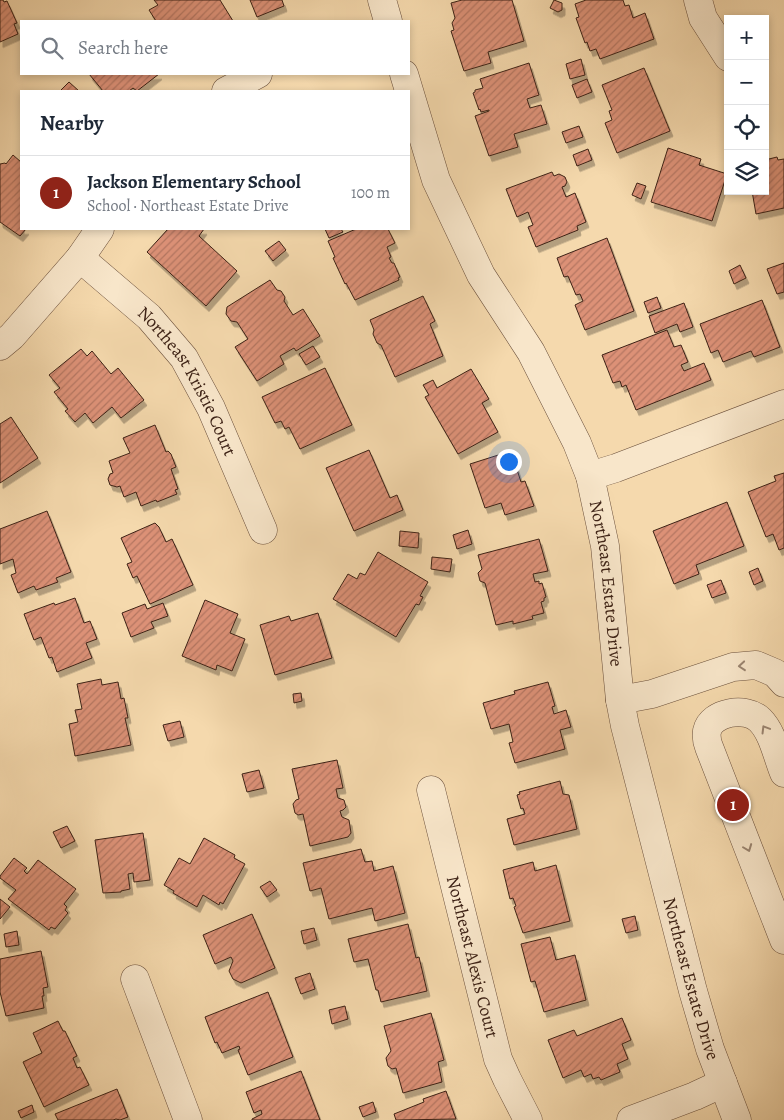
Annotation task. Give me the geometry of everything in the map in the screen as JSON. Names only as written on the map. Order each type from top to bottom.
[{"type":"street","points":[[382,0],[388,20]]},
{"type":"street","points":[[698,0],[703,18],[724,51]]},
{"type":"street","points":[[228,90],[256,75]]},
{"type":"street","name":"Northeast Estate Drive","points":[[404,75],[409,90]]},
{"type":"street","name":"Northeast Estate Drive","points":[[410,94],[436,180],[481,275],[530,352],[548,385],[577,443],[590,476],[605,546],[620,700],[625,726],[693,991],[710,1049],[737,1120]]},
{"type":"street","points":[[0,346],[12,336],[80,258],[99,230]]},
{"type":"street","name":"Northeast Kristie Court","points":[[80,258],[149,317],[184,358],[211,408],[263,530]]},
{"type":"street","points":[[590,476],[616,468],[784,404]]},
{"type":"street","points":[[620,700],[652,694],[733,667],[756,665],[775,673],[784,683]]},
{"type":"street","points":[[784,773],[767,730],[759,719],[746,712],[738,711],[724,715],[710,725],[706,738],[709,747],[784,940]]},
{"type":"street","name":"Northeast Alexis Court","points":[[431,790],[498,1059],[528,1120]]},
{"type":"street","points":[[135,979],[188,1120]]},
{"type":"street","points":[[631,1120],[695,1096],[723,1083]]},
{"type":"building","points":[[0,0],[7,1],[17,23],[14,24],[18,34],[0,42]]},
{"type":"building","points":[[154,0],[220,0],[232,20],[155,20],[149,10],[158,5]]},
{"type":"building","points":[[250,0],[282,0],[284,6],[257,17]]},
{"type":"building","points":[[462,0],[512,0],[524,41],[488,52],[491,63],[464,71],[451,31],[454,30],[452,23],[455,18],[451,3]]},
{"type":"building","points":[[554,0],[562,3],[562,10],[558,12],[550,8]]},
{"type":"building","points":[[586,0],[623,0],[625,6],[629,5],[633,18],[645,13],[654,39],[600,59],[596,49],[590,51],[587,42],[585,43],[576,18],[579,17],[575,4]]},
{"type":"building","points":[[581,59],[585,75],[570,79],[566,64]]},
{"type":"building","points":[[529,63],[539,95],[527,99],[530,108],[541,105],[547,124],[514,134],[518,147],[489,156],[475,116],[489,110],[481,112],[479,110],[473,93],[475,90],[483,88],[480,79]]},
{"type":"building","points":[[644,68],[670,131],[617,153],[605,123],[612,120],[609,111],[612,110],[602,85]]},
{"type":"building","points":[[90,75],[158,75],[138,90],[133,88],[130,90],[102,90]]},
{"type":"building","points":[[587,79],[592,92],[577,98],[572,85]]},
{"type":"building","points":[[69,82],[78,90],[61,90]]},
{"type":"building","points":[[579,126],[583,137],[566,143],[562,132]]},
{"type":"building","points":[[668,148],[701,159],[699,165],[724,173],[724,183],[712,221],[651,202]]},
{"type":"building","points":[[588,149],[592,160],[577,166],[573,155]]},
{"type":"building","points":[[13,155],[20,161],[20,230],[25,230],[20,236],[0,222],[0,164],[6,164]]},
{"type":"building","points":[[777,157],[778,160],[784,159],[784,208],[756,214],[753,195],[769,195],[769,159]]},
{"type":"building","points":[[552,172],[554,176],[559,174],[565,177],[567,182],[562,187],[566,197],[575,193],[586,222],[577,226],[578,230],[536,247],[528,227],[533,225],[528,212],[517,217],[506,189]]},
{"type":"building","points":[[637,183],[646,186],[641,199],[632,195]]},
{"type":"building","points":[[167,230],[203,230],[199,236],[237,271],[206,306],[147,252]]},
{"type":"building","points":[[325,230],[342,230],[343,232],[329,238]]},
{"type":"building","points":[[354,230],[388,230],[395,243],[387,247],[391,257],[389,258],[394,263],[400,277],[398,278],[399,280],[355,300],[333,258],[335,257],[328,241]]},
{"type":"building","points":[[607,238],[634,311],[585,330],[575,305],[583,301],[580,294],[576,295],[568,276],[564,277],[557,258]]},
{"type":"building","points":[[279,241],[286,250],[273,261],[265,251]]},
{"type":"building","points":[[784,263],[784,292],[777,294],[767,269]]},
{"type":"building","points":[[740,265],[746,278],[734,284],[729,271]]},
{"type":"building","points":[[270,280],[285,297],[284,301],[293,315],[303,309],[320,336],[296,351],[294,348],[280,356],[284,364],[257,381],[235,347],[248,339],[237,322],[231,321],[226,314],[227,307]]},
{"type":"building","points":[[423,296],[435,321],[430,324],[443,356],[395,377],[381,345],[377,343],[373,334],[374,330],[370,320]]},
{"type":"building","points":[[657,297],[661,308],[648,313],[644,302]]},
{"type":"building","points":[[762,300],[780,347],[754,357],[751,351],[723,362],[718,350],[711,353],[700,324]]},
{"type":"building","points":[[684,303],[693,327],[680,332],[677,324],[655,333],[649,316]]},
{"type":"building","points":[[667,330],[674,347],[681,345],[688,362],[681,365],[684,371],[704,363],[711,380],[636,410],[626,385],[622,387],[620,381],[613,383],[602,355]]},
{"type":"building","points":[[313,346],[320,357],[306,365],[299,354]]},
{"type":"building","points":[[81,349],[87,356],[92,351],[111,374],[118,368],[144,400],[121,418],[112,407],[93,423],[85,413],[75,422],[65,411],[68,409],[54,392],[60,388],[49,375]]},
{"type":"building","points":[[325,368],[352,425],[300,449],[289,427],[285,429],[281,421],[275,423],[262,397]]},
{"type":"building","points":[[471,369],[489,399],[482,403],[498,432],[458,454],[425,397],[429,395],[423,385],[433,380],[437,388]]},
{"type":"building","points":[[11,417],[38,458],[0,483],[0,424]]},
{"type":"building","points":[[155,425],[166,452],[168,451],[171,454],[176,467],[171,469],[178,489],[175,490],[177,494],[141,506],[136,492],[124,497],[120,486],[110,485],[108,479],[110,474],[113,473],[109,461],[130,453],[123,438]]},
{"type":"building","points":[[369,450],[390,498],[397,495],[403,510],[354,531],[326,468]]},
{"type":"building","points":[[511,451],[521,482],[525,481],[534,506],[505,515],[501,503],[485,508],[470,464]]},
{"type":"building","points":[[784,473],[784,548],[779,550],[773,534],[766,537],[748,492],[776,481],[774,476]]},
{"type":"building","points":[[727,502],[744,546],[696,565],[699,574],[674,584],[653,531]]},
{"type":"building","points":[[47,511],[71,572],[56,578],[58,582],[36,590],[34,586],[18,593],[11,575],[16,573],[13,559],[0,564],[0,529]]},
{"type":"building","points":[[155,523],[166,542],[172,539],[193,585],[150,604],[137,576],[133,578],[127,564],[132,562],[121,538]]},
{"type":"building","points":[[468,530],[472,544],[457,549],[453,535]]},
{"type":"building","points":[[400,531],[419,533],[418,548],[399,546]]},
{"type":"building","points":[[539,539],[548,571],[533,574],[535,582],[539,581],[539,584],[542,583],[546,597],[541,602],[544,613],[532,616],[533,619],[513,624],[513,621],[496,625],[485,583],[480,581],[478,573],[482,569],[478,555]]},
{"type":"building","points":[[378,552],[428,582],[420,596],[423,597],[419,605],[416,604],[396,637],[333,599],[348,574],[357,579],[360,573],[365,575]]},
{"type":"building","points":[[432,557],[452,559],[450,572],[431,569]]},
{"type":"building","points":[[758,568],[763,581],[754,585],[749,572]]},
{"type":"building","points":[[721,580],[726,593],[712,598],[707,585]]},
{"type":"building","points":[[75,598],[84,623],[90,621],[97,639],[86,643],[92,658],[57,672],[52,657],[49,658],[41,637],[34,640],[24,614],[54,603],[55,605]]},
{"type":"building","points":[[205,600],[238,614],[230,633],[245,639],[232,671],[217,665],[216,670],[182,656]]},
{"type":"building","points":[[163,603],[168,616],[151,622],[154,628],[131,637],[122,613],[145,604],[147,609]]},
{"type":"building","points":[[318,613],[332,658],[275,675],[260,625],[289,616],[291,621]]},
{"type":"building","points":[[101,679],[102,685],[118,682],[121,699],[124,698],[128,718],[125,718],[131,745],[75,756],[69,724],[78,722],[75,710],[82,709],[77,684]]},
{"type":"building","points":[[548,682],[555,706],[552,707],[554,714],[566,710],[571,727],[560,730],[565,749],[515,763],[509,743],[513,742],[509,724],[491,729],[483,703],[515,694],[514,691]]},
{"type":"building","points":[[301,693],[302,701],[294,703],[293,694]]},
{"type":"building","points":[[180,721],[184,737],[168,741],[163,725]]},
{"type":"building","points":[[337,760],[343,788],[336,789],[338,798],[344,800],[346,807],[340,811],[342,817],[349,820],[351,833],[348,837],[310,846],[303,814],[298,815],[295,813],[293,804],[299,799],[292,769]]},
{"type":"building","points":[[259,770],[264,788],[247,792],[242,774]]},
{"type":"building","points":[[560,781],[563,794],[569,795],[577,829],[514,845],[507,819],[525,814],[523,808],[521,809],[517,795],[520,794],[519,792]]},
{"type":"building","points":[[67,826],[75,841],[61,848],[53,832]]},
{"type":"building","points":[[143,833],[150,880],[134,882],[133,873],[128,874],[130,889],[121,892],[103,893],[95,840]]},
{"type":"building","points":[[204,838],[235,855],[234,858],[245,864],[223,904],[220,902],[219,905],[203,895],[197,907],[173,893],[174,891],[164,885],[179,858],[190,864]]},
{"type":"building","points":[[361,849],[365,862],[372,861],[374,871],[393,866],[405,913],[375,921],[372,908],[329,919],[321,888],[310,891],[303,863]]},
{"type":"building","points":[[14,858],[27,868],[24,871],[27,874],[38,860],[76,889],[64,904],[67,907],[65,910],[68,913],[55,929],[51,927],[49,930],[8,899],[16,890],[0,878],[0,876]]},
{"type":"building","points":[[533,862],[535,871],[556,865],[570,921],[523,933],[514,907],[516,906],[513,898],[510,899],[503,870]]},
{"type":"building","points":[[270,881],[277,890],[267,897],[260,887]]},
{"type":"building","points":[[0,899],[10,907],[0,919]]},
{"type":"building","points":[[252,914],[275,968],[241,983],[233,979],[229,971],[233,961],[231,957],[215,964],[203,935]]},
{"type":"building","points":[[635,916],[638,930],[626,933],[622,919]]},
{"type":"building","points":[[408,924],[416,958],[419,957],[427,991],[381,1002],[368,959],[354,962],[348,939]]},
{"type":"building","points":[[314,928],[317,940],[304,944],[301,931]]},
{"type":"building","points":[[17,931],[19,945],[6,947],[4,934]]},
{"type":"building","points":[[550,937],[556,960],[575,955],[586,1000],[544,1012],[535,981],[531,982],[521,944]]},
{"type":"building","points":[[41,951],[48,987],[43,988],[44,1008],[6,1016],[0,992],[0,959]]},
{"type":"building","points":[[310,973],[315,989],[301,994],[295,978]]},
{"type":"building","points":[[268,992],[293,1057],[248,1075],[238,1050],[240,1049],[239,1046],[222,1053],[217,1042],[215,1043],[205,1017]]},
{"type":"building","points":[[345,1006],[348,1019],[332,1024],[329,1010]]},
{"type":"building","points":[[431,1013],[444,1060],[438,1062],[442,1082],[403,1093],[396,1068],[392,1069],[388,1066],[386,1058],[391,1051],[384,1026]]},
{"type":"building","points":[[622,1018],[631,1040],[622,1044],[628,1059],[617,1064],[620,1072],[601,1080],[599,1077],[593,1079],[591,1074],[584,1077],[581,1070],[563,1078],[548,1040],[574,1030],[577,1036]]},
{"type":"building","points":[[58,1021],[77,1056],[73,1058],[77,1068],[80,1067],[89,1085],[44,1107],[23,1062],[42,1053],[33,1033]]},
{"type":"building","points":[[301,1071],[320,1120],[252,1120],[262,1114],[261,1110],[254,1113],[246,1092]]},
{"type":"building","points":[[117,1089],[128,1117],[120,1120],[58,1120],[55,1114]]},
{"type":"building","points":[[446,1091],[456,1119],[396,1120],[394,1114],[424,1102],[423,1099]]},
{"type":"building","points":[[373,1102],[376,1112],[363,1117],[359,1107]]},
{"type":"building","points":[[32,1105],[34,1112],[21,1118],[18,1111]]},
{"type":"place","name":"Jackson Elementary School","points":[[733,805]]}]
